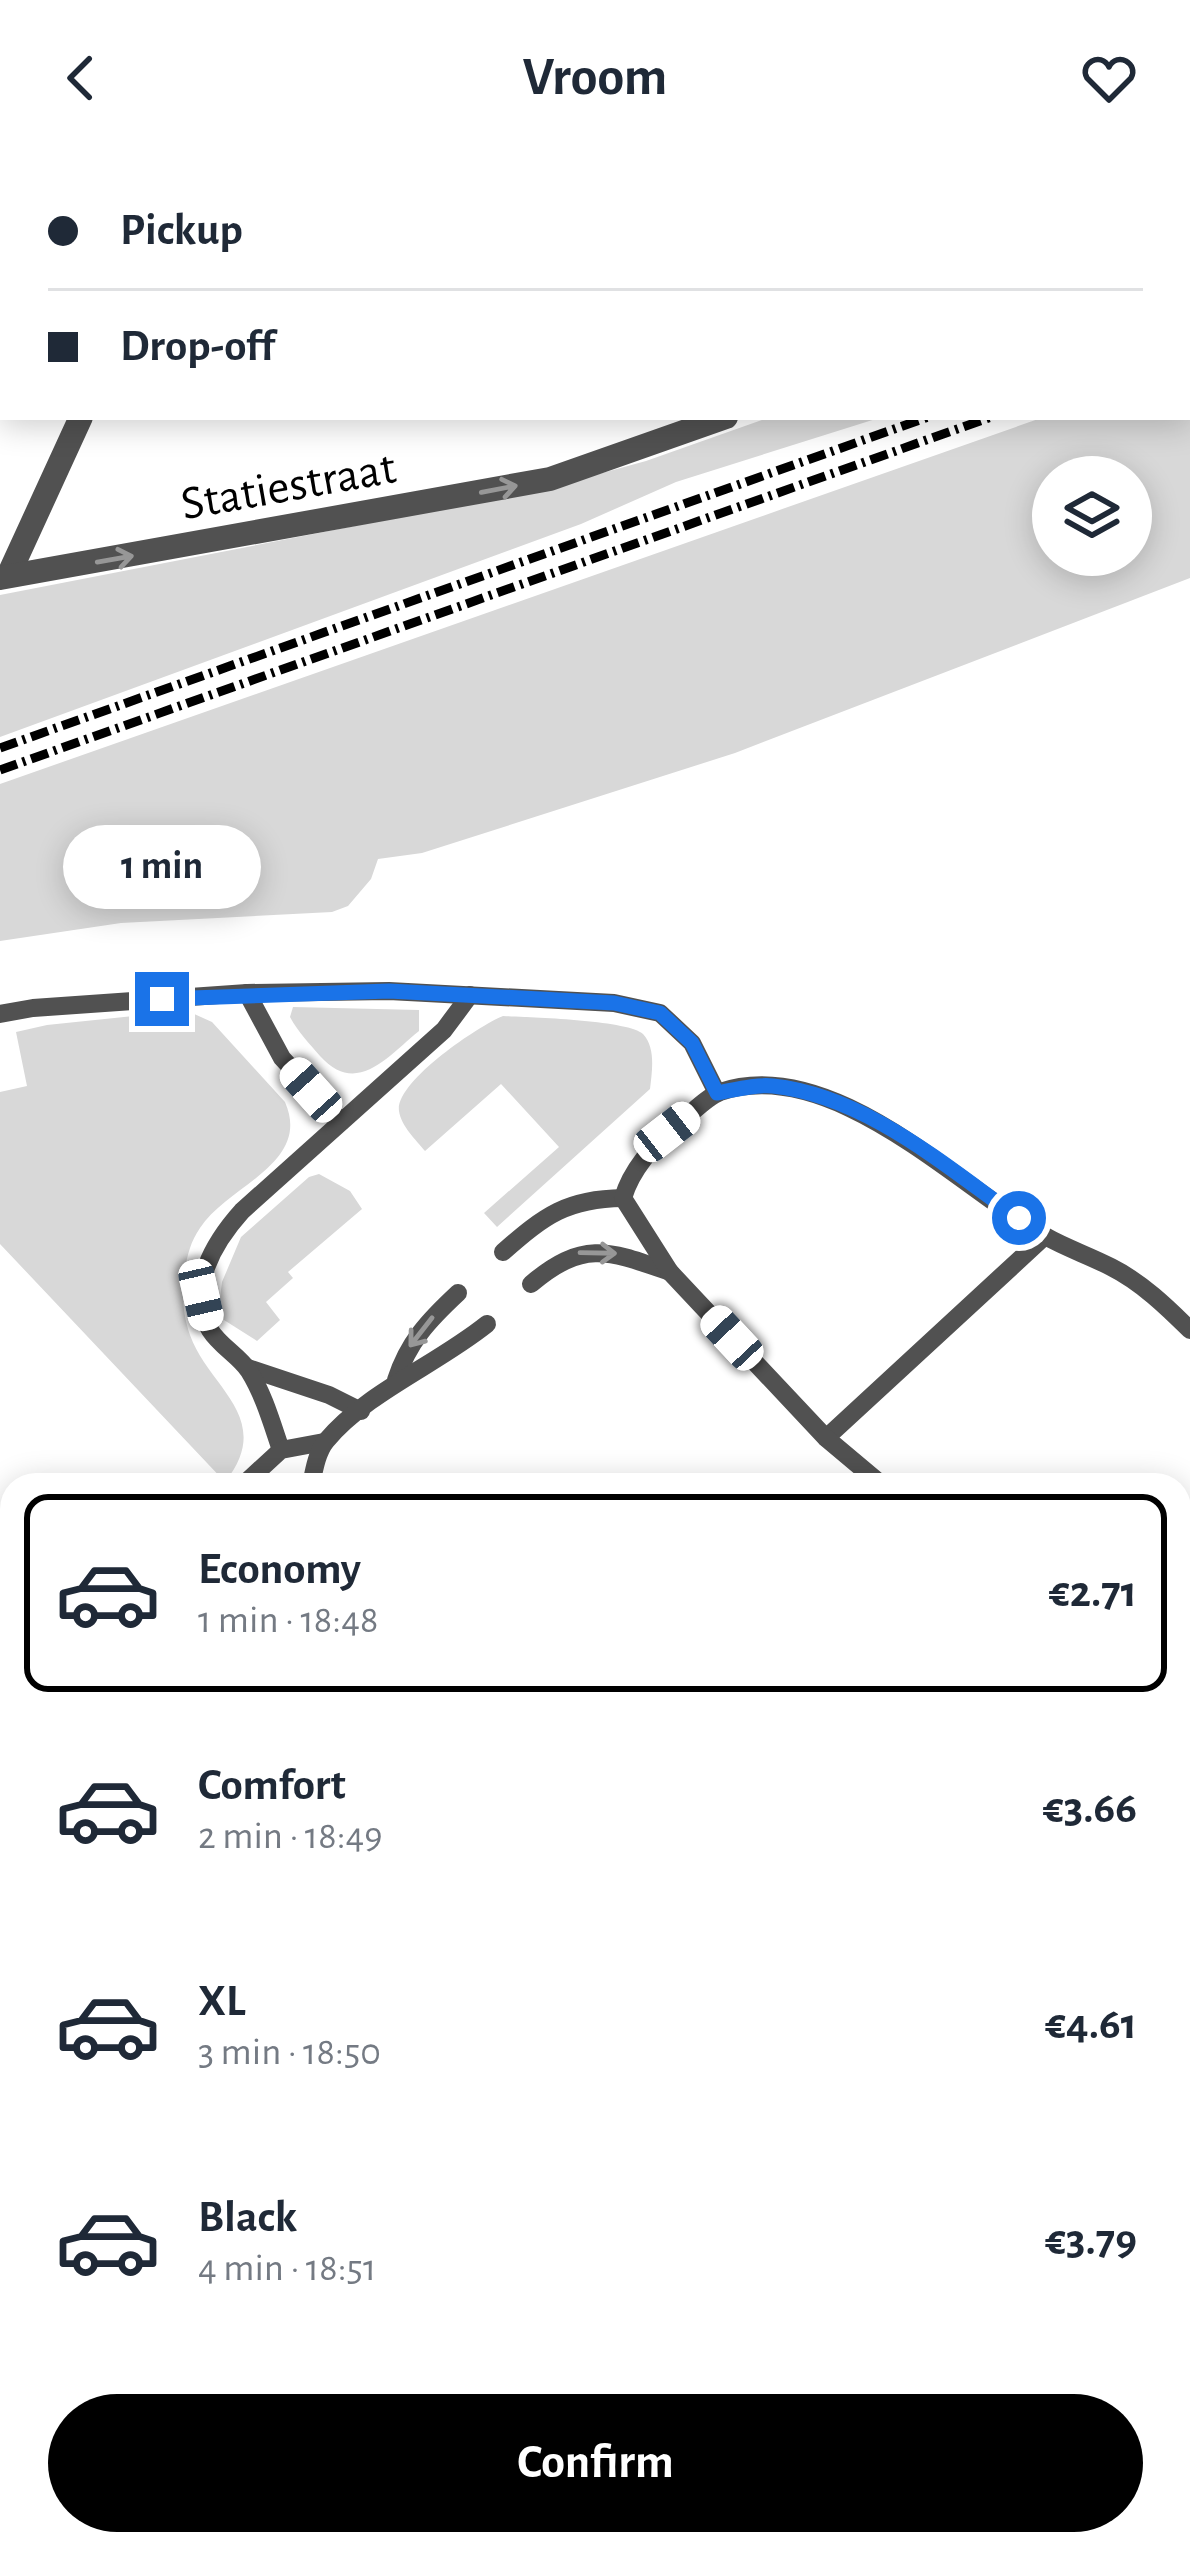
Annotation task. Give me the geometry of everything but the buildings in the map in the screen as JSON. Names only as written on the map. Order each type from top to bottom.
[{"type":"street","points":[[4,576],[80,420]]},
{"type":"street","name":"Statiestraat","points":[[4,576],[550,479],[717,420]]},
{"type":"lane","points":[[0,1014],[248,993],[389,991],[614,1003],[660,1013],[692,1043],[717,1093]]},
{"type":"lane","points":[[248,993],[282,1058],[341,1122]]},
{"type":"lane","points":[[281,1450],[248,1368],[208,1328],[201,1295],[206,1264],[219,1236],[242,1211],[444,1030],[470,995]]},
{"type":"lane","points":[[868,1473],[826,1438],[670,1272],[623,1198],[629,1178],[667,1132],[717,1093],[770,1085],[839,1102],[910,1141],[1045,1236],[1117,1270],[1190,1330]]},
{"type":"lane","points":[[503,1252],[552,1213],[586,1199],[623,1198]]},
{"type":"lane","points":[[826,1438],[1045,1236]]},
{"type":"lane","points":[[531,1284],[578,1252],[614,1252],[670,1272]]},
{"type":"lane","points":[[396,1380],[405,1352],[427,1322],[458,1293]]},
{"type":"lane","points":[[256,1473],[281,1450],[324,1442],[396,1380],[426,1369],[487,1324]]},
{"type":"lane","points":[[248,1368],[361,1411]]},
{"type":"lane","points":[[315,1473],[324,1442]]},
{"type":"shaded area","points":[[762,420],[872,420],[676,482],[581,524],[0,737],[0,595],[540,490],[646,461]]},
{"type":"shaded area","points":[[1035,420],[1190,420],[1190,578],[735,753],[422,853],[378,859],[371,879],[348,906],[332,912],[121,923],[0,941],[0,784]]},
{"type":"shaded area","points":[[293,1007],[419,1010],[419,1031],[372,1068],[347,1073],[334,1068],[304,1037],[290,1017]]},
{"type":"shaded area","points":[[192,1013],[212,1022],[285,1102],[290,1123],[287,1142],[263,1172],[200,1228],[186,1265],[183,1303],[190,1335],[241,1421],[244,1439],[230,1473],[216,1473],[0,1244],[0,1092],[27,1086],[16,1032],[47,1025]]},
{"type":"shaded area","points":[[503,1016],[634,1029],[647,1040],[652,1067],[650,1089],[497,1227],[484,1213],[559,1147],[501,1084],[425,1151],[399,1111],[401,1099],[424,1071]]},
{"type":"shaded area","points":[[319,1174],[350,1191],[362,1209],[288,1272],[293,1278],[266,1302],[280,1320],[257,1341],[224,1320],[219,1306],[222,1282],[241,1237],[309,1177]]},
{"type":"railway","points":[[0,748],[920,420]]},
{"type":"railway","points":[[0,770],[983,420]]},
{"type":"route","points":[[162,999],[389,991],[614,1003],[660,1013],[692,1043],[717,1093],[770,1085],[839,1102],[910,1141],[1019,1218]]}]
